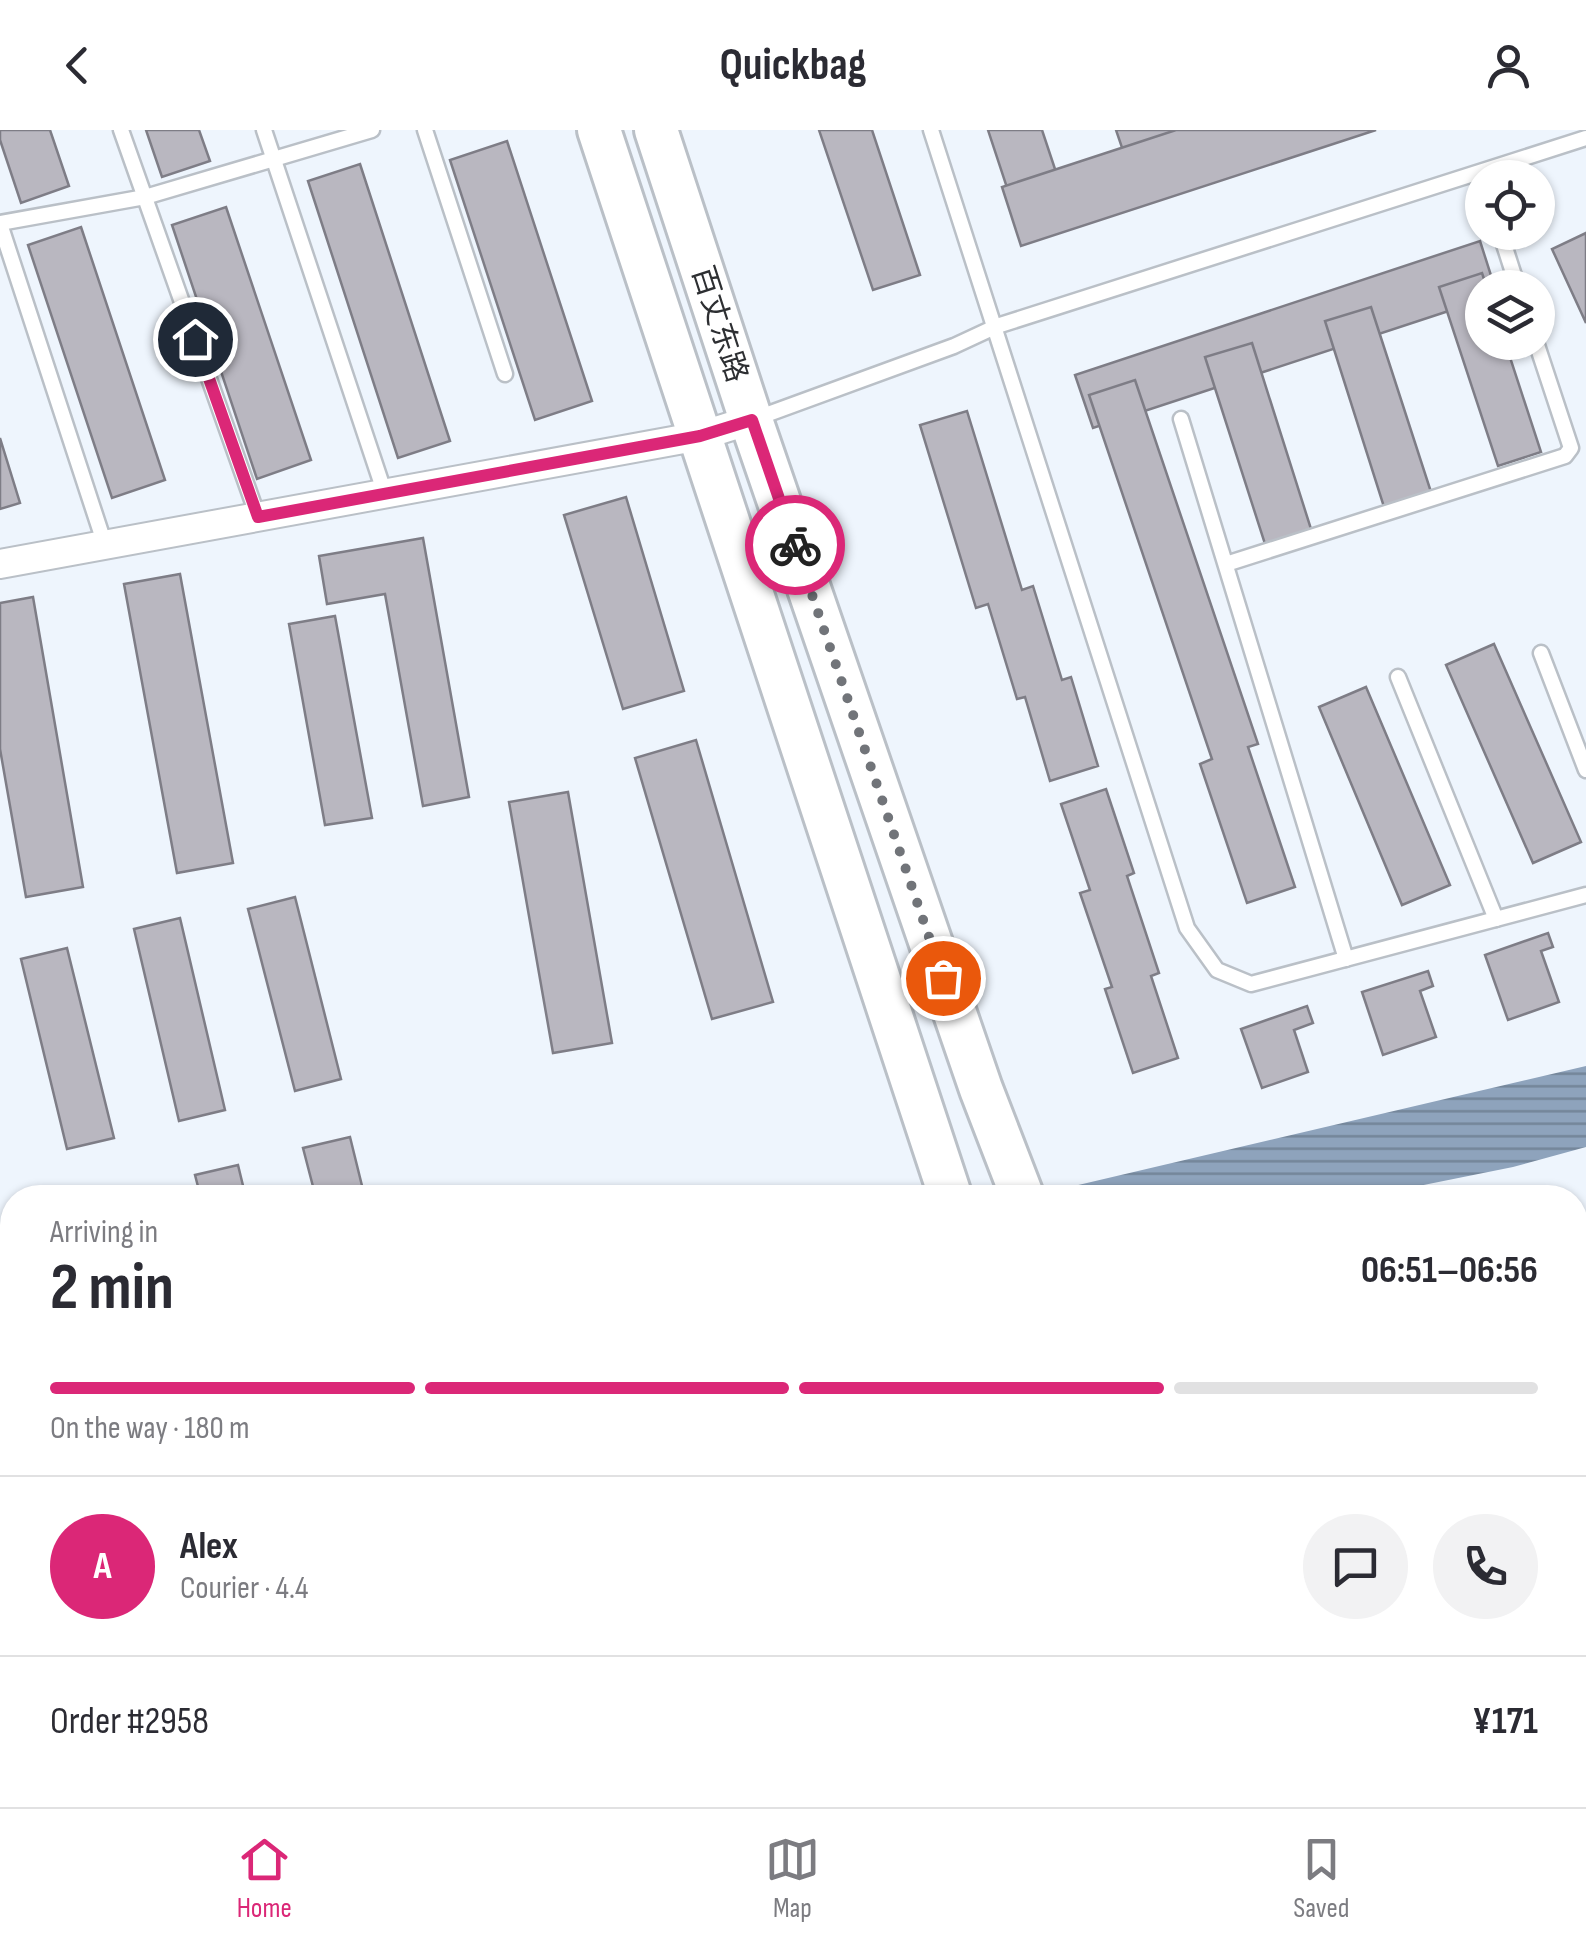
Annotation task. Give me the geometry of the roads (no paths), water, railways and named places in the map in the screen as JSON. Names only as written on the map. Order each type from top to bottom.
[{"type":"main road","name":"百丈东路","points":[[599,130],[947,1185]]},
{"type":"main road","name":"百丈东路","points":[[656,130],[981,1090],[1018,1185]]},
{"type":"street","points":[[0,564],[700,436],[752,420]]},
{"type":"lane","points":[[121,130],[258,517]]},
{"type":"lane","points":[[264,130],[385,494]]},
{"type":"lane","points":[[105,544],[0,224],[145,197],[372,130]]},
{"type":"lane","points":[[425,130],[504,374]]},
{"type":"lane","points":[[931,130],[1187,928],[1217,970],[1251,984],[1586,895]]},
{"type":"lane","points":[[1532,160],[1586,138]]},
{"type":"lane","points":[[752,420],[954,346],[996,326],[1465,183]]},
{"type":"lane","points":[[1226,564],[1565,456],[1570,448],[1542,360]]},
{"type":"lane","points":[[1182,418],[1346,959]]},
{"type":"lane","points":[[1542,653],[1586,770]]},
{"type":"lane","points":[[1398,676],[1496,919]]},
{"type":"water","points":[[1586,1066],[1586,1147],[1513,1167],[1424,1185],[1078,1185]]}]
